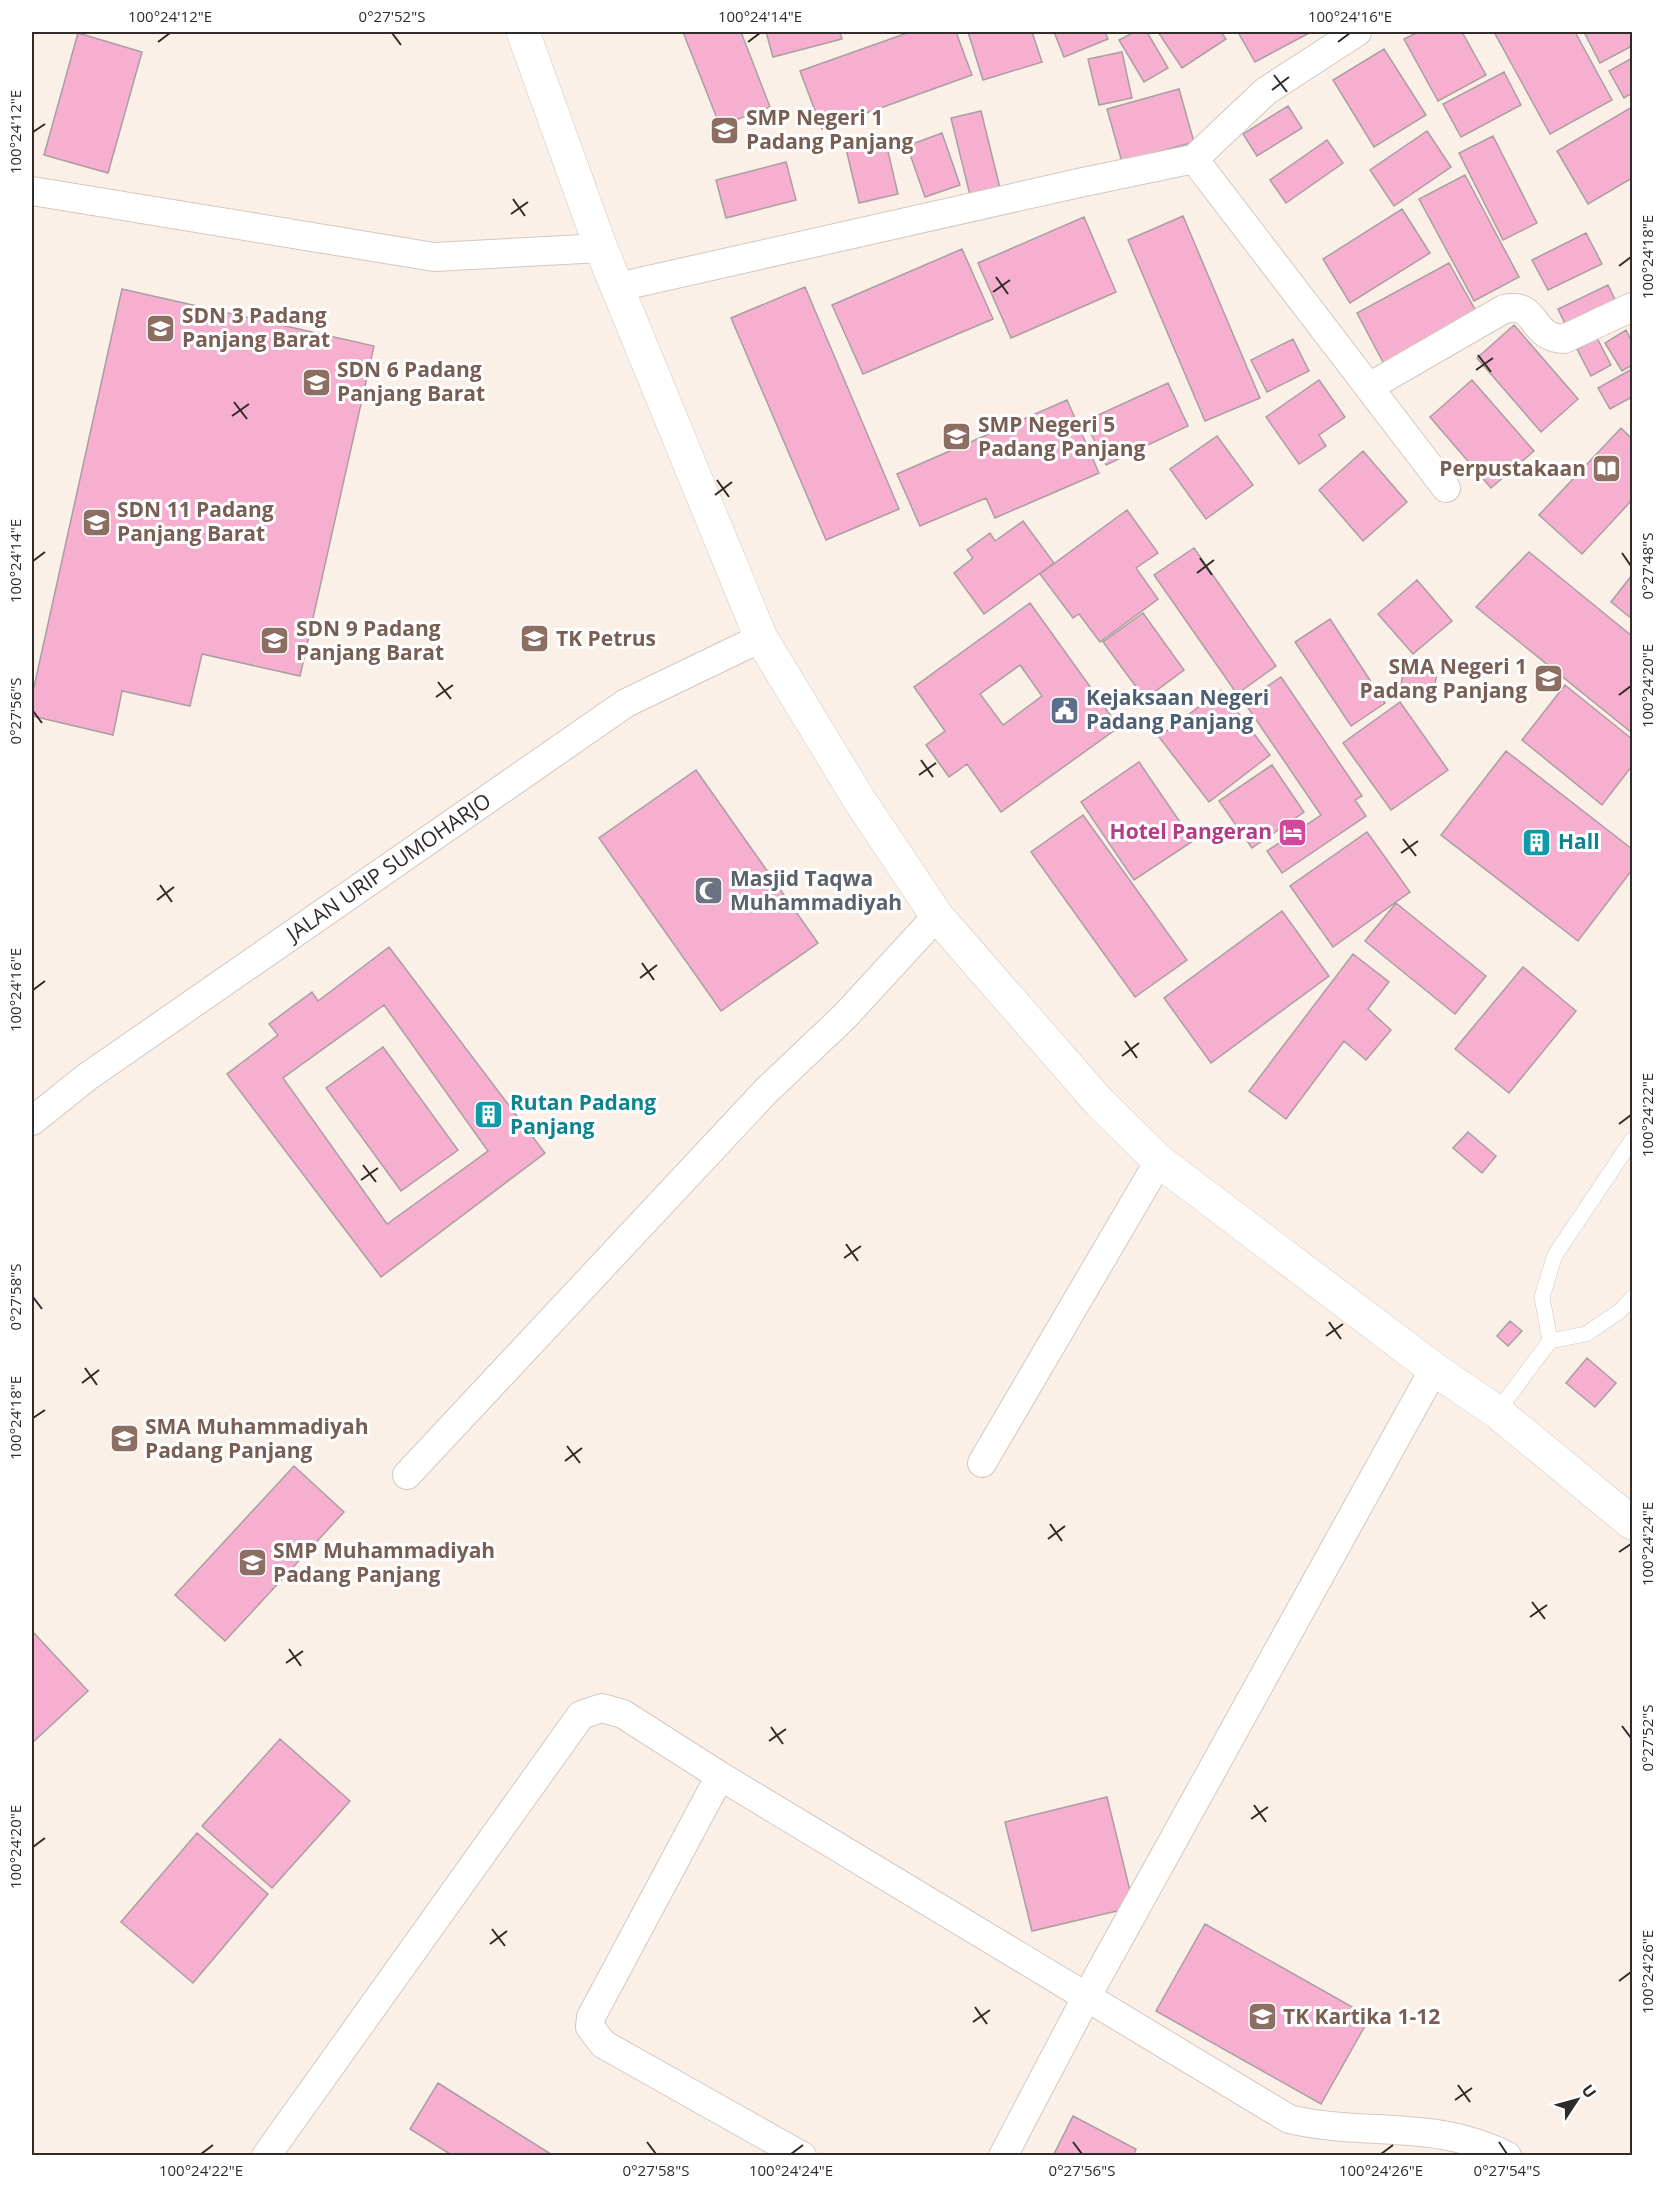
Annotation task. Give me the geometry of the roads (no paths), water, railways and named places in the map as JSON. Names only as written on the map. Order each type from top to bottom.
[{"type":"highway","points":[[523,32],[600,248],[761,638],[860,801],[937,916],[1099,1102],[1159,1161],[1434,1369],[1497,1412],[1632,1523]]},
{"type":"street","points":[[618,287],[1067,185],[1194,159],[1266,91],[1358,32]]},
{"type":"street","points":[[1194,159],[1446,488]]},
{"type":"street","points":[[32,191],[434,257],[600,248]]},
{"type":"street","points":[[1369,387],[1504,309],[1516,306],[1525,310],[1544,334],[1552,339],[1564,339],[1632,307]]},
{"type":"street","name":"JALAN URIP SUMOHARJO","points":[[32,1121],[87,1077],[626,703],[761,638]]},
{"type":"street","points":[[407,1475],[766,1091],[845,1016],[937,916]]},
{"type":"street","points":[[982,1463],[1159,1161]]},
{"type":"street","points":[[1003,2156],[1087,1996],[1434,1369]]},
{"type":"street","points":[[266,2156],[581,1715],[602,1708],[623,1714],[720,1776],[1289,2119],[1318,2126],[1439,2133],[1486,2145],[1507,2156]]},
{"type":"street","points":[[720,1776],[591,2017],[590,2027],[603,2044],[802,2156]]},
{"type":"lane","points":[[1550,1341],[1542,1297],[1555,1255],[1632,1140]]},
{"type":"lane","points":[[1497,1412],[1550,1341],[1586,1334],[1620,1311],[1632,1298]]},
{"type":"place","name":"SMP Negeri 1 Padang Panjang","points":[[725,130]]},
{"type":"place","name":"SDN 3 Padang Panjang Barat","points":[[161,328]]},
{"type":"place","name":"SDN 6 Padang Panjang Barat","points":[[316,382]]},
{"type":"place","name":"SMP Negeri 5 Padang Panjang","points":[[957,437]]},
{"type":"place","name":"Perpustakaan","points":[[1607,469]]},
{"type":"place","name":"SDN 11 Padang Panjang Barat","points":[[96,522]]},
{"type":"place","name":"TK Petrus","points":[[535,639]]},
{"type":"place","name":"SDN 9 Padang Panjang Barat","points":[[275,641]]},
{"type":"place","name":"SMA Negeri 1 Padang Panjang","points":[[1548,679]]},
{"type":"place","name":"Kejaksaan Negeri Padang Panjang","points":[[1065,710]]},
{"type":"place","name":"Hotel Pangeran","points":[[1293,832]]},
{"type":"place","name":"Hall","points":[[1537,842]]},
{"type":"place","name":"Masjid Taqwa Muhammadiyah","points":[[709,891]]},
{"type":"place","name":"Rutan Padang Panjang","points":[[489,1115]]},
{"type":"place","name":"SMA Muhammadiyah Padang Panjang","points":[[124,1439]]},
{"type":"place","name":"SMP Muhammadiyah Padang Panjang","points":[[252,1563]]},
{"type":"place","name":"TK Kartika 1-12","points":[[1262,2017]]}]
